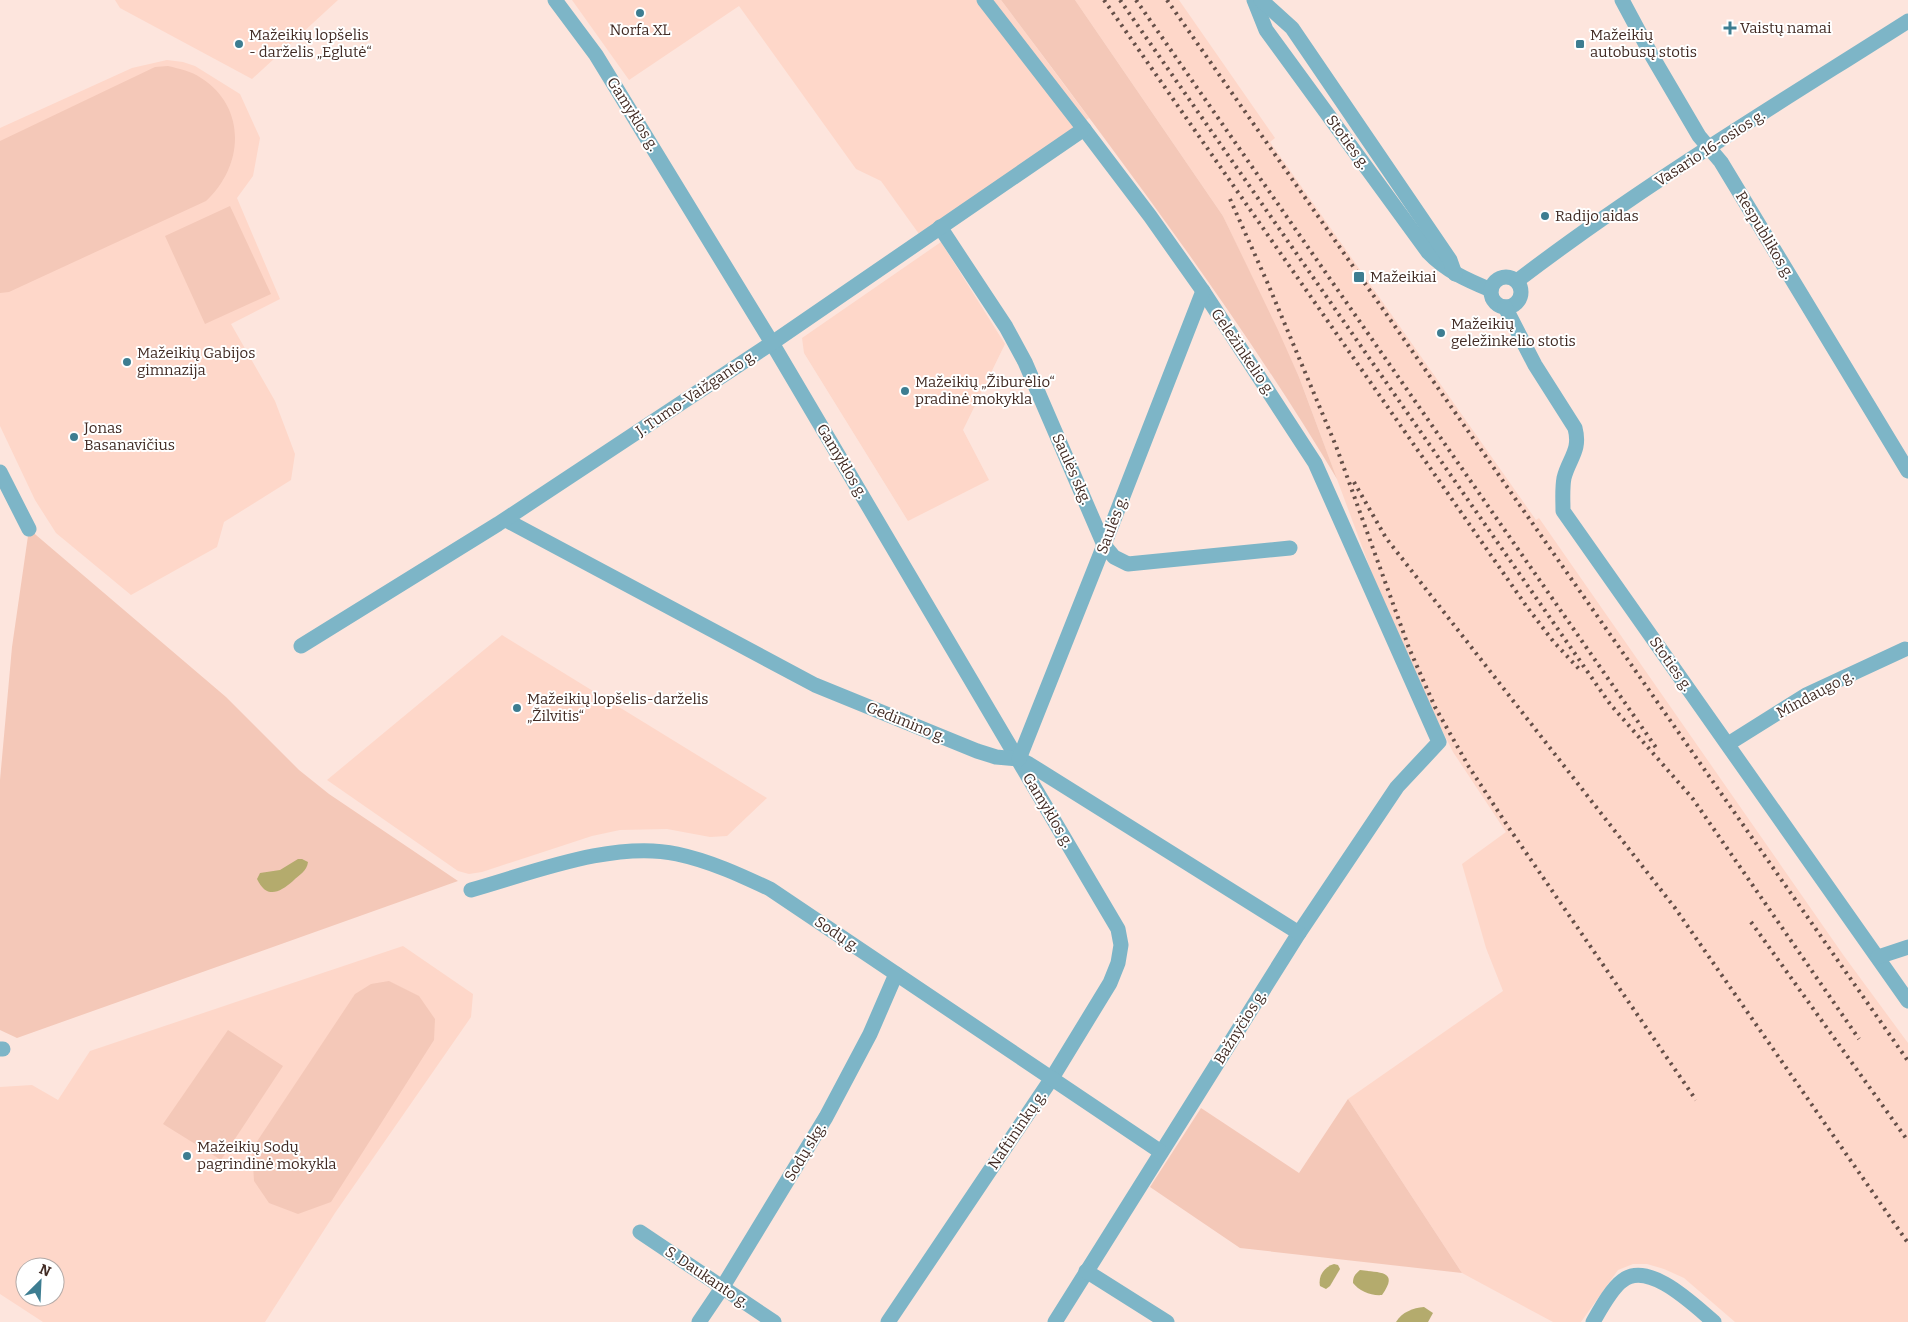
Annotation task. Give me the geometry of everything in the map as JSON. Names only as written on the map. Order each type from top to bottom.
[{"type":"street","name":"Gamyklos g.","points":[[555,0],[596,55],[772,343],[1118,929]]},
{"type":"street","name":"Geležinkelio g.","points":[[984,0],[1084,129],[1203,291],[1315,463],[1439,742]]},
{"type":"street","name":"Stoties g.","points":[[1254,0],[1266,30],[1428,252],[1439,263],[1455,274],[1490,290]]},
{"type":"street","name":"Stoties g.","points":[[1261,0],[1292,28],[1450,260],[1455,274]]},
{"type":"street","name":"Respublikos g.","points":[[1622,0],[1699,136],[1721,162],[1908,471]]},
{"type":"street","name":"Vasario 16-osios g.","points":[[1517,281],[1551,255],[1687,161],[1908,21]]},
{"type":"street","name":"J. Tumo-Vaižganto g.","points":[[301,646],[506,520],[772,343],[1084,129]]},
{"type":"street","name":"Saulės skg.","points":[[940,227],[1006,327],[1025,362],[1104,545],[1114,557],[1128,564],[1290,548]]},
{"type":"street","points":[[1508,277],[1517,281],[1520,296],[1515,304],[1505,307],[1496,304],[1490,290],[1495,281],[1508,277]]},
{"type":"street","name":"Saulės g.","points":[[1018,759],[1203,291]]},
{"type":"street","name":"Stoties g.","points":[[1505,307],[1535,365],[1574,428],[1578,440],[1564,477],[1563,511],[1908,1001]]},
{"type":"street","points":[[0,472],[29,529]]},
{"type":"street","name":"Gedimino g.","points":[[506,520],[816,685],[976,751],[996,757],[1018,759],[1029,764],[1299,933]]},
{"type":"street","name":"Mindaugo g.","points":[[1728,744],[1806,695],[1905,649]]},
{"type":"street","name":"Bažnyčios g.","points":[[1054,1322],[1299,933],[1397,787],[1439,742]]},
{"type":"street","name":"Sodų g.","points":[[471,890],[594,856],[622,851],[676,854],[740,874],[770,890],[1161,1152]]},
{"type":"street","name":"Naftininkų g.","points":[[888,1322],[1052,1078],[1110,983],[1121,945],[1118,929]]},
{"type":"street","points":[[1878,957],[1908,947]]},
{"type":"street","name":"Sodų skg.","points":[[698,1322],[722,1288],[826,1116],[870,1034],[896,974]]},
{"type":"street","name":"S. Daukanto g.","points":[[640,1232],[774,1322]]},
{"type":"street","points":[[1086,1271],[1167,1322]]},
{"type":"street","points":[[1593,1322],[1622,1281],[1640,1275],[1653,1278],[1683,1296],[1714,1322]]},
{"type":"shaded area","name":"Mažeikių lopšelis - darželis „Eglutė“","points":[[115,0],[338,0],[252,79],[120,8]]},
{"type":"shaded area","points":[[572,0],[1001,0],[1089,118],[919,234],[881,181],[856,169],[739,6],[629,80]]},
{"type":"shaded area","points":[[1001,0],[1075,0],[1223,216],[1299,377],[1337,479],[1299,417],[1218,295]]},
{"type":"shaded area","points":[[1075,0],[1179,0],[1275,138],[1270,142],[1536,520],[1539,518],[1844,956],[1908,1043],[1908,1322],[1735,1322],[1684,1278],[1647,1264],[1633,1264],[1618,1270],[1581,1322],[1553,1322],[1462,1273],[1348,1099],[1503,991],[1486,948],[1462,864],[1506,832],[1453,752],[1425,696],[1383,603],[1299,377],[1223,216]]},
{"type":"shaded area","name":"Mažeikių Gabijos gimnazija","points":[[167,60],[195,66],[240,94],[260,138],[253,176],[237,198],[280,299],[231,324],[275,401],[295,454],[291,480],[224,522],[217,547],[131,595],[56,533],[35,500],[0,426],[0,128],[132,68]]},
{"type":"shaded area","points":[[168,66],[189,72],[201,78],[216,90],[227,105],[233,120],[235,137],[228,171],[219,187],[206,201],[9,292],[0,293],[0,141],[155,67]]},
{"type":"shaded area","points":[[230,206],[271,294],[205,324],[165,236]]},
{"type":"shaded area","name":"Mažeikių „Žiburėlio“ pradinė mokykla","points":[[941,242],[1005,344],[963,430],[989,480],[908,521],[804,353],[802,338]]},
{"type":"shaded area","points":[[29,529],[226,697],[299,770],[329,794],[458,881],[17,1038],[0,1030],[0,780],[12,647]]},
{"type":"shaded area","name":"Mažeikių lopšelis-darželis „Žilvitis“","points":[[502,635],[767,798],[727,836],[710,837],[667,829],[620,830],[592,836],[482,872],[469,874],[458,871],[327,780]]},
{"type":"shaded area","points":[[298,859],[308,862],[306,868],[288,885],[274,892],[269,892],[261,886],[257,879],[260,873],[280,870]]},
{"type":"shaded area","name":"Mažeikių Sodų pagrindinė mokykla","points":[[403,946],[473,994],[471,1017],[335,1213],[265,1322],[43,1322],[20,1307],[65,1307],[65,1257],[15,1257],[15,1304],[0,1294],[0,1087],[32,1085],[58,1100],[90,1051]]},
{"type":"shaded area","points":[[389,981],[419,996],[435,1019],[434,1040],[331,1202],[298,1214],[269,1203],[254,1181],[252,1149],[355,994],[371,984]]},
{"type":"shaded area","points":[[228,1030],[283,1066],[221,1160],[163,1124]]},
{"type":"shaded area","points":[[1348,1099],[1462,1273],[1240,1248],[1150,1187],[1201,1108],[1299,1173]]},
{"type":"shaded area","points":[[1334,1264],[1338,1265],[1340,1269],[1330,1286],[1326,1289],[1320,1286],[1321,1275],[1327,1267]]},
{"type":"shaded area","points":[[1360,1270],[1385,1274],[1388,1277],[1387,1287],[1382,1295],[1366,1292],[1353,1283],[1353,1279]]},
{"type":"shaded area","points":[[1424,1307],[1433,1313],[1428,1322],[1396,1322],[1408,1311]]},
{"type":"railway","points":[[1104,0],[1527,607],[1553,641],[1580,670]]},
{"type":"railway","points":[[1120,0],[1610,704],[1693,799],[1859,1039]]},
{"type":"railway","points":[[1136,0],[1657,749]]},
{"type":"railway","points":[[1167,0],[1908,1061]]},
{"type":"railway","points":[[1230,199],[1336,446],[1409,648],[1435,707],[1469,767],[1509,828],[1696,1100]]},
{"type":"railway","points":[[1354,482],[1386,538],[1675,908],[1908,1243]]},
{"type":"railway","points":[[1751,922],[1908,1141]]},
{"type":"place","name":"Norfa XL","points":[[640,13]]},
{"type":"place","name":"Vaistų namai","points":[[1730,28]]},
{"type":"place","name":"Mažeikių lopšelis - darželis „Eglutė“","points":[[239,44]]},
{"type":"place","name":"Mažeikių autobusų stotis","points":[[1580,44]]},
{"type":"place","name":"Radijo aidas","points":[[1545,216]]},
{"type":"place","name":"Mažeikiai","points":[[1359,277]]},
{"type":"place","name":"Mažeikių geležinkelio stotis","points":[[1441,333]]},
{"type":"place","name":"Mažeikių Gabijos gimnazija","points":[[127,362]]},
{"type":"place","name":"Mažeikių „Žiburėlio“ pradinė mokykla","points":[[905,391]]},
{"type":"place","name":"Jonas Basanavičius","points":[[74,437]]},
{"type":"place","name":"Mažeikių lopšelis-darželis „Žilvitis“","points":[[517,708]]},
{"type":"place","name":"Mažeikių Sodų pagrindinė mokykla","points":[[187,1156]]}]
